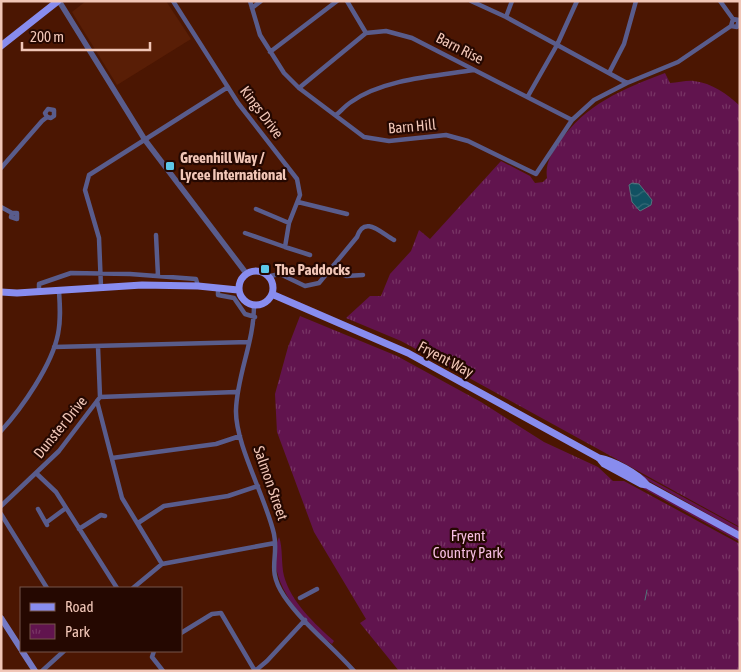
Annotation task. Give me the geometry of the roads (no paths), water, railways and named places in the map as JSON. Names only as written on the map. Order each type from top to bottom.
[{"type":"main road","points":[[1,46],[58,1]]},
{"type":"main road","points":[[1,292],[59,291],[101,287],[198,286],[238,290],[249,304],[254,306],[274,295],[270,276],[265,272],[252,271],[246,273],[238,290]]},
{"type":"main road","name":"Fryent Way","points":[[274,295],[408,353],[599,458],[610,468],[641,484],[647,485],[740,536]]},
{"type":"main road","points":[[1,618],[20,647]]},
{"type":"main road","points":[[23,652],[35,671]]},
{"type":"street","points":[[58,1],[145,140],[246,273]]},
{"type":"street","name":"Kings Drive","points":[[173,1],[228,87],[296,180],[300,188],[298,202]]},
{"type":"street","name":"Barn Hill","points":[[250,1],[260,35],[284,73],[299,88],[364,137],[371,140],[389,141],[446,135],[468,141],[536,174],[572,120],[594,100],[626,83],[678,62],[731,26]]},
{"type":"street","points":[[252,8],[261,1]]},
{"type":"street","points":[[270,52],[337,1]]},
{"type":"street","points":[[299,88],[366,33],[346,1]]},
{"type":"street","points":[[471,1],[506,17],[626,83]]},
{"type":"street","points":[[506,17],[512,1]]},
{"type":"street","points":[[528,96],[557,45],[577,1]]},
{"type":"street","points":[[609,74],[624,44],[636,1]]},
{"type":"street","points":[[720,1],[733,19],[739,20],[738,29],[731,26],[733,19]]},
{"type":"street","name":"Barn Rise","points":[[366,33],[386,32],[412,38],[572,120]]},
{"type":"street","points":[[336,115],[351,102],[380,89],[411,79],[475,70]]},
{"type":"street","points":[[101,287],[99,238],[85,190],[86,182],[92,173],[228,87]]},
{"type":"street","points":[[1,168],[17,147],[47,117]]},
{"type":"street","points":[[285,247],[289,223],[298,202],[347,214]]},
{"type":"street","points":[[1,207],[12,213]]},
{"type":"street","points":[[256,208],[289,223]]},
{"type":"street","points":[[270,276],[280,274],[305,286],[319,283],[357,237],[360,228],[364,226],[370,226],[394,240]]},
{"type":"street","points":[[245,233],[310,255]]},
{"type":"street","points":[[156,235],[158,276]]},
{"type":"street","points":[[331,270],[346,276],[363,275]]},
{"type":"street","points":[[39,292],[39,284],[71,273],[196,279],[198,286]]},
{"type":"street","points":[[218,289],[218,295],[234,298],[245,314],[255,318]]},
{"type":"street","points":[[1,431],[30,391],[54,347],[59,323],[59,291]]},
{"type":"street","name":"Salmon Street","points":[[254,306],[255,318],[236,392],[236,414],[240,436],[269,515],[275,543],[273,566],[275,579],[284,595],[305,620],[354,671]]},
{"type":"street","points":[[54,347],[249,342]]},
{"type":"street","name":"Dunster Drive","points":[[1,506],[37,474],[75,432],[99,399],[98,347]]},
{"type":"street","points":[[162,564],[122,498],[99,399],[236,392]]},
{"type":"street","points":[[112,458],[216,444],[240,436]]},
{"type":"street","points":[[37,474],[56,492],[116,587]]},
{"type":"street","points":[[138,523],[164,506],[228,496],[258,486]]},
{"type":"street","points":[[38,508],[47,523],[66,508]]},
{"type":"street","points":[[1,514],[46,587]]},
{"type":"street","points":[[79,528],[101,515],[105,516]]},
{"type":"street","points":[[134,587],[162,564],[228,550],[275,543]]},
{"type":"street","points":[[300,598],[316,588]]},
{"type":"street","points":[[182,632],[212,614],[221,613],[255,671],[305,620]]},
{"type":"street","points":[[42,671],[63,652]]},
{"type":"street","points":[[154,652],[152,657],[162,671]]},
{"type":"water","points":[[632,183],[639,184],[652,200],[651,205],[640,211],[632,202],[629,185]]},
{"type":"waterway","points":[[645,600],[647,590]]},
{"type":"place","name":"Greenhill Way / Lycee International","points":[[170,166]]},
{"type":"place","name":"The Paddocks","points":[[265,269]]},
{"type":"park label","name":"Fryent Country Park","points":[[468,544]]}]
